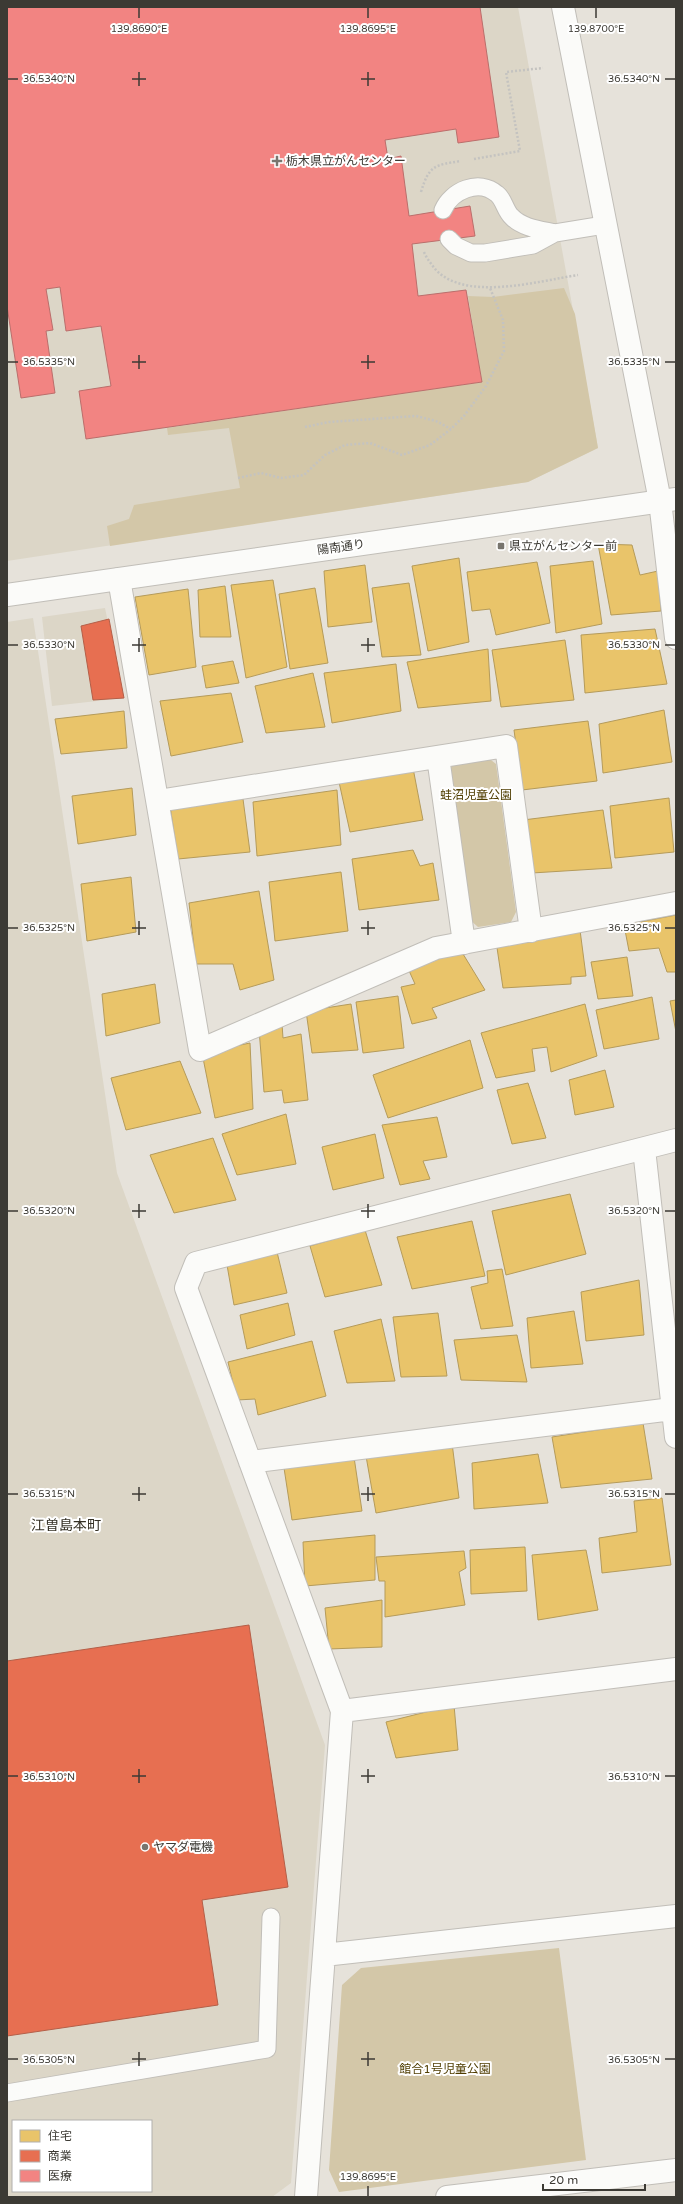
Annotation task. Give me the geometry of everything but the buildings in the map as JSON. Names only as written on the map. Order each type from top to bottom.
[{"type":"street","points":[[563,7],[604,225],[668,500],[676,638]]},
{"type":"street","name":"陽南通り","points":[[7,595],[668,500]]},
{"type":"street","points":[[119,579],[200,1050],[436,948],[676,903]]},
{"type":"street","points":[[158,801],[506,746],[531,930]]},
{"type":"street","points":[[438,757],[464,943]]},
{"type":"street","points":[[306,2197],[342,1711],[186,1288],[196,1263],[676,1140]]},
{"type":"street","points":[[644,1149],[676,1436]]},
{"type":"street","points":[[250,1462],[672,1409]]},
{"type":"street","points":[[342,1711],[676,1669]]},
{"type":"street","points":[[324,1955],[676,1916]]},
{"type":"street","points":[[447,2197],[676,2170]]},
{"type":"lane","points":[[443,210],[452,196],[461,190],[474,187],[486,188],[497,194],[512,217],[524,224],[555,233]]},
{"type":"lane","points":[[449,239],[456,246],[471,253],[485,253],[533,245],[555,233],[604,225]]},
{"type":"lane","points":[[7,2092],[267,2049],[271,1917]]},
{"type":"path","points":[[238,478],[261,473],[281,478],[304,475],[325,455],[345,445],[370,443],[402,455],[430,445],[451,429],[464,416],[486,386],[504,351],[503,320],[490,288]]},
{"type":"path","points":[[305,427],[329,422],[416,416],[436,421],[451,429]]},
{"type":"shaded area","name":"栃木県立がんセンター","points":[[7,7],[518,7],[598,448],[528,482],[7,561]]},
{"type":"shaded area","points":[[105,608],[124,698],[52,706],[42,617]]},
{"type":"shaded area","points":[[33,618],[117,1173],[325,1745],[291,2183],[272,2197],[7,2197],[7,622]]},
{"type":"green space","points":[[564,288],[575,314],[598,448],[528,482],[110,546],[107,526],[129,519],[134,505],[240,488],[229,428],[168,435],[167,428],[482,382],[468,296],[493,297]]},
{"type":"green space","name":"蛙沼児童公園","points":[[486,756],[496,764],[516,912],[511,922],[478,927],[469,919],[449,772],[454,761]]},
{"type":"green space","name":"館合1号児童公園","points":[[559,1948],[586,2160],[339,2192],[329,2170],[342,1985],[361,1968]]},
{"type":"place","name":"栃木県立がんセンター","points":[[277,161]]},
{"type":"place","name":"県立がんセンター前","points":[[501,546]]},
{"type":"place","name":"ヤマダ電機","points":[[145,1847]]},
{"type":"district","name":"江曽島本町","points":[[66,1525]]}]
